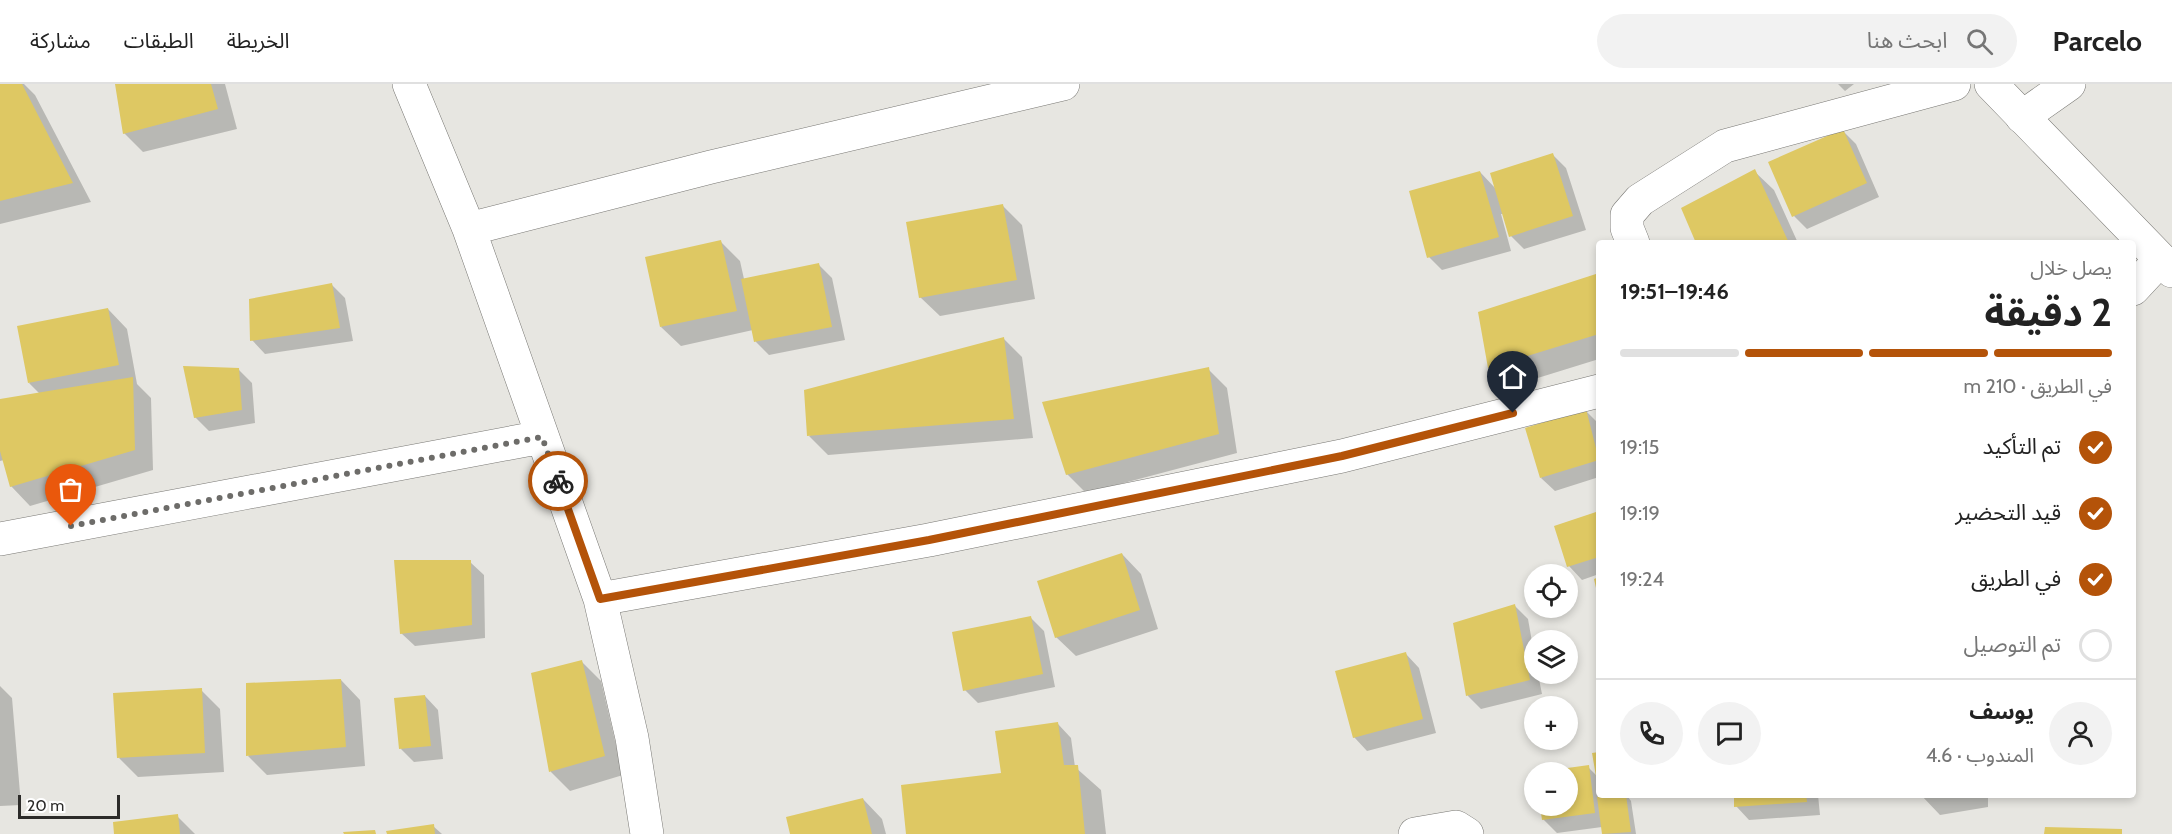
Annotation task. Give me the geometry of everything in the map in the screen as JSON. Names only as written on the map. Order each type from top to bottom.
[{"type":"street","points":[[409,84],[469,229],[600,599],[632,738],[646,834]]},
{"type":"street","points":[[469,229],[711,167],[1063,84]]},
{"type":"street","points":[[1632,240],[1627,228],[1627,215],[1640,200],[1725,146],[1954,84]]},
{"type":"street","points":[[1991,84],[2166,266],[2136,287]]},
{"type":"street","points":[[2022,117],[2069,84]]},
{"type":"street","points":[[600,599],[929,540],[1331,458],[1596,392]]},
{"type":"street","points":[[0,539],[542,437]]},
{"type":"street","points":[[1415,834],[1456,827],[1467,834]]},
{"type":"building","points":[[0,84],[22,84],[73,183],[0,201]]},
{"type":"building","points":[[115,84],[211,84],[218,109],[123,134]]},
{"type":"building","points":[[1843,129],[1867,183],[1792,217],[1768,162]]},
{"type":"building","points":[[1553,153],[1573,216],[1509,237],[1490,173]]},
{"type":"building","points":[[1755,169],[1788,240],[1695,240],[1681,208]]},
{"type":"building","points":[[1480,171],[1499,237],[1427,258],[1409,191]]},
{"type":"building","points":[[1003,204],[1017,280],[919,298],[906,222]]},
{"type":"building","points":[[721,240],[737,311],[660,327],[645,257]]},
{"type":"building","points":[[819,263],[832,327],[754,342],[741,279]]},
{"type":"building","points":[[1596,274],[1596,335],[1488,368],[1478,312]]},
{"type":"building","points":[[332,283],[340,328],[250,341],[249,299]]},
{"type":"building","points":[[108,308],[119,365],[28,383],[17,326]]},
{"type":"building","points":[[1004,337],[1014,419],[807,436],[804,390]]},
{"type":"building","points":[[183,366],[239,368],[242,410],[194,418]]},
{"type":"building","points":[[1209,367],[1219,434],[1066,475],[1042,402]]},
{"type":"building","points":[[133,377],[135,450],[10,487],[0,451],[0,399]]},
{"type":"building","points":[[1586,409],[1596,448],[1596,461],[1540,478],[1525,428]]},
{"type":"building","points":[[1596,512],[1596,558],[1577,564],[1566,564],[1554,526]]},
{"type":"building","points":[[1122,553],[1140,610],[1055,638],[1037,581]]},
{"type":"building","points":[[394,560],[471,560],[472,625],[400,634]]},
{"type":"building","points":[[1515,604],[1524,650],[1524,682],[1466,696],[1453,623]]},
{"type":"building","points":[[1031,616],[1043,674],[963,691],[952,632]]},
{"type":"building","points":[[1406,652],[1423,719],[1353,738],[1335,671]]},
{"type":"building","points":[[582,660],[605,756],[549,772],[531,673]]},
{"type":"building","points":[[341,679],[346,747],[246,756],[246,683]]},
{"type":"building","points":[[202,688],[205,753],[117,758],[113,693]]},
{"type":"building","points":[[425,695],[431,746],[399,749],[394,698]]},
{"type":"building","points":[[1058,722],[1064,765],[1078,765],[1085,834],[906,834],[901,785],[1001,773],[995,731]]},
{"type":"building","points":[[1596,752],[1596,776],[1592,753]]},
{"type":"building","points":[[1589,765],[1595,813],[1578,815],[1578,767]]},
{"type":"building","points":[[863,798],[872,834],[790,834],[786,817]]},
{"type":"building","points":[[1597,798],[1626,798],[1631,832],[1602,834]]},
{"type":"building","points":[[1734,798],[1806,798],[1807,802],[1734,807]]},
{"type":"building","points":[[178,814],[180,834],[114,834],[113,822]]},
{"type":"building","points":[[1541,816],[1572,816],[1542,820]]},
{"type":"building","points":[[434,824],[435,834],[387,834],[386,831]]},
{"type":"building","points":[[2045,827],[2122,829],[2122,834],[2044,834]]},
{"type":"building","points":[[375,830],[376,834],[344,834],[343,832]]},
{"type":"way so far","points":[[71,526],[542,437],[558,481]]},
{"type":"route","points":[[558,481],[600,599],[929,540],[1342,456],[1513,413]]}]
